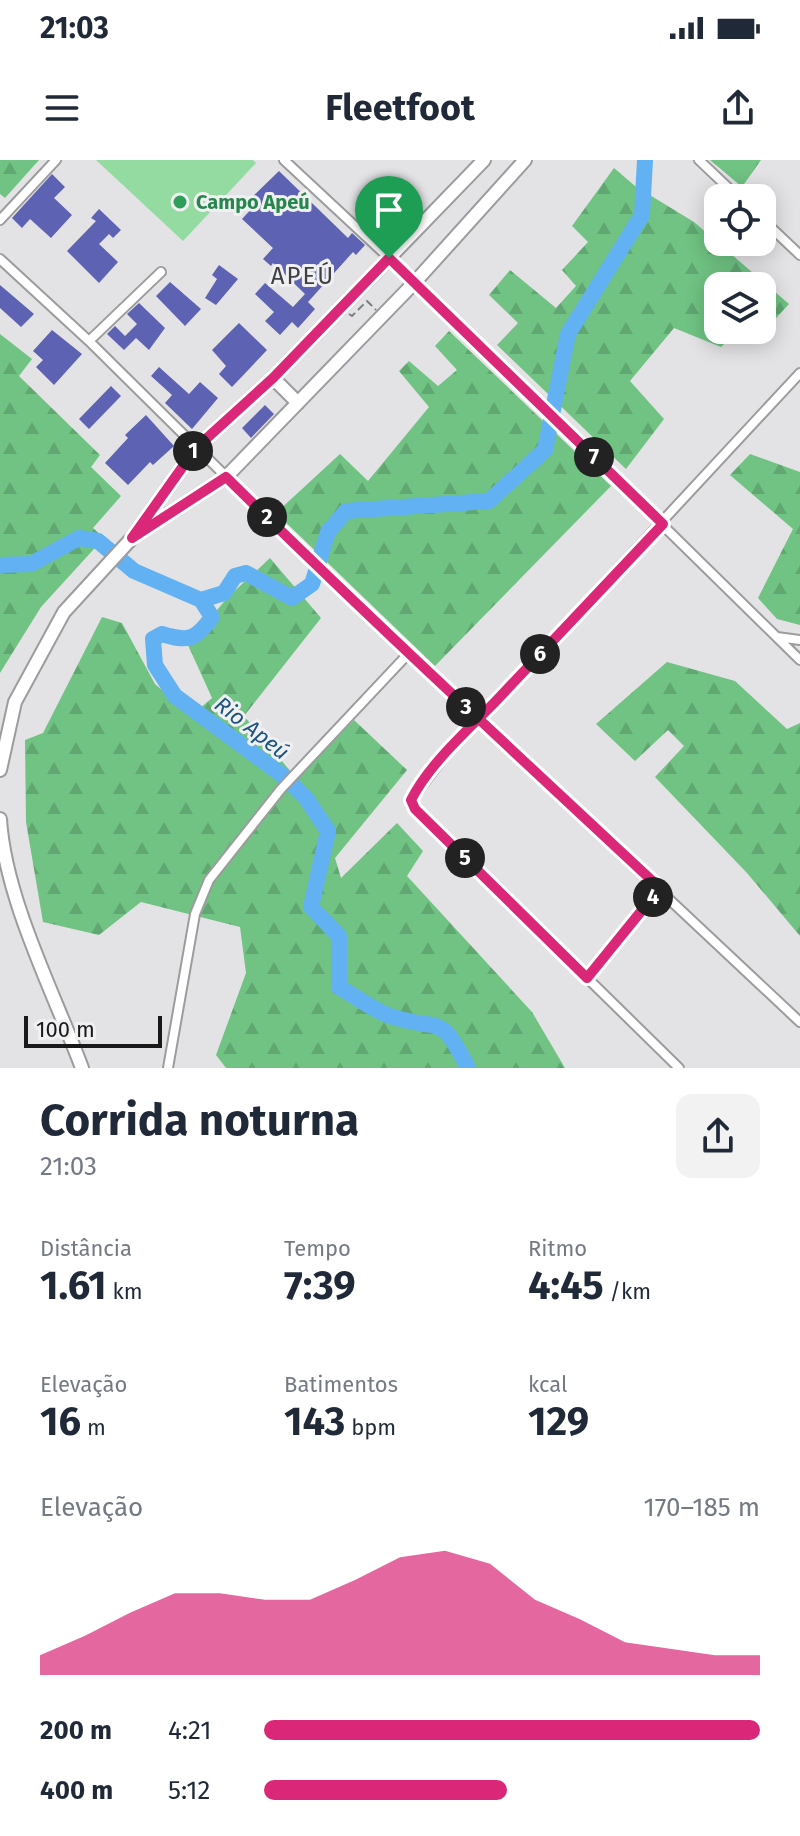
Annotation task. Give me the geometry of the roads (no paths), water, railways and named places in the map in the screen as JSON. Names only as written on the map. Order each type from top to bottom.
[{"type":"main road","points":[[0,770],[7,725],[25,679],[64,612],[128,542],[196,448],[273,378],[484,160]]},
{"type":"main road","points":[[128,542],[226,477],[383,316],[525,160]]},
{"type":"main road","points":[[273,378],[298,403]]},
{"type":"main road","points":[[0,819],[12,879],[41,967],[82,1068]]},
{"type":"street","points":[[0,220],[56,160]]},
{"type":"street","points":[[284,160],[415,282],[800,660]]},
{"type":"street","points":[[699,160],[724,184]]},
{"type":"street","points":[[776,232],[800,255]]},
{"type":"street","points":[[0,259],[89,341],[329,579],[800,1022]]},
{"type":"street","points":[[89,341],[161,272]]},
{"type":"street","points":[[679,1068],[411,804],[413,795],[479,719],[800,373]]},
{"type":"street","points":[[777,637],[800,640]]},
{"type":"street","points":[[168,1068],[201,896],[227,856],[281,789],[408,654]]},
{"type":"street","points":[[587,978],[660,888]]},
{"type":"waterway","points":[[201,600],[224,593],[235,576],[246,573],[292,598],[312,584],[328,532],[346,511],[489,501],[545,450],[568,334],[642,215],[645,160]]},
{"type":"waterway","name":"Rio Apeú","points":[[0,565],[31,564],[79,538],[98,541],[134,571],[201,600],[212,617],[191,637],[162,634],[153,639],[155,665],[175,696],[282,775],[306,798],[328,831],[311,907],[339,936],[339,987],[384,1013],[438,1027],[451,1038],[468,1068]]},
{"type":"place","name":"Campo Apeú","points":[[180,202]]},
{"type":"district","name":"APEÚ","points":[[303,276]]}]
